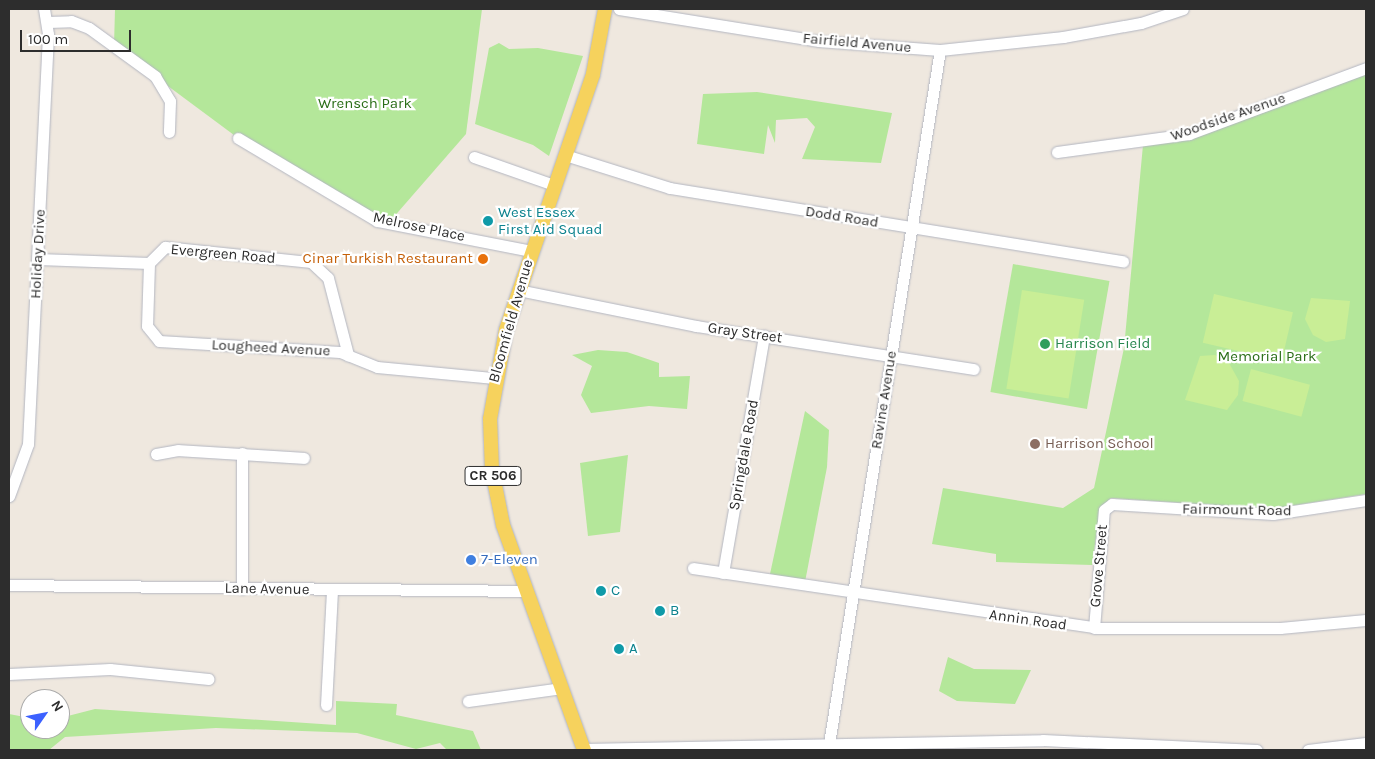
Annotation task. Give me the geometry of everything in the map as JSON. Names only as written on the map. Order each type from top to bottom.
[{"type":"main road","name":"Bloomfield Avenue","points":[[584,749],[526,591],[494,489],[489,426],[494,378],[518,290],[596,65],[605,9]]},
{"type":"street","name":"Holiday Drive","points":[[9,496],[28,444],[48,22],[44,9]]},
{"type":"street","name":"Fairfield Avenue","points":[[625,9],[874,48],[940,50],[1063,37],[1141,23],[1183,9]]},
{"type":"street","points":[[48,22],[71,21],[89,28],[155,76],[170,101],[169,132]]},
{"type":"street","name":"Ravine Avenue","points":[[828,746],[913,228],[940,50]]},
{"type":"street","name":"Woodside Avenue","points":[[1057,152],[1189,134],[1366,68]]},
{"type":"street","name":"Melrose Place","points":[[238,138],[377,221],[531,251]]},
{"type":"street","name":"Dodd Road","points":[[565,155],[670,188],[1123,261]]},
{"type":"street","points":[[474,157],[554,185]]},
{"type":"street","name":"Evergreen Road","points":[[38,259],[149,263],[165,248],[311,262],[328,278],[348,355]]},
{"type":"street","name":"Lougheed Avenue","points":[[149,263],[147,326],[159,342],[348,355],[377,367],[494,378]]},
{"type":"street","name":"Gray Street","points":[[518,290],[764,336],[891,354],[974,369]]},
{"type":"street","name":"Springdale Road","points":[[723,574],[764,336]]},
{"type":"street","points":[[156,454],[178,450],[304,458]]},
{"type":"street","points":[[242,453],[242,589]]},
{"type":"street","name":"Fairmount Road","points":[[1108,506],[1273,514],[1366,500]]},
{"type":"street","name":"Grove Street","points":[[1094,628],[1108,506]]},
{"type":"street","name":"Annin Road","points":[[693,568],[1094,628],[1280,628],[1366,620]]},
{"type":"street","name":"Lane Avenue","points":[[9,585],[526,591]]},
{"type":"street","points":[[326,705],[332,590]]},
{"type":"street","points":[[9,674],[110,669],[208,679]]},
{"type":"street","points":[[468,701],[562,688]]},
{"type":"street","points":[[584,749],[828,746],[1043,740],[1257,750]]},
{"type":"street","points":[[1308,750],[1366,743]]},
{"type":"green space","name":"Wrensch Park","points":[[115,9],[482,9],[466,134],[392,219],[368,216],[238,138],[114,46]]},
{"type":"green space","points":[[499,43],[509,49],[538,48],[583,56],[549,156],[533,145],[475,124],[489,48]]},
{"type":"green space","name":"Memorial Park","points":[[1366,72],[1366,494],[1271,509],[1111,498],[1100,509],[1092,565],[996,562],[996,554],[932,544],[943,488],[1063,508],[1094,488],[1124,348],[1143,145]]},
{"type":"green space","points":[[757,92],[892,113],[881,163],[802,159],[815,127],[807,118],[776,120],[775,143],[768,125],[764,154],[697,144],[703,94]]},
{"type":"green space","name":"Harrison Field","points":[[1013,264],[1110,281],[1087,409],[990,392]]},
{"type":"green space","name":"Harrison Field","points":[[1022,290],[1084,300],[1069,399],[1006,389]]},
{"type":"green space","name":"Memorial Park","points":[[1214,294],[1293,312],[1282,361],[1203,343]]},
{"type":"green space","points":[[1311,298],[1350,301],[1345,339],[1326,342],[1313,335],[1305,319]]},
{"type":"green space","points":[[598,350],[627,352],[659,363],[659,377],[690,376],[687,409],[649,406],[591,413],[581,395],[592,366],[572,355]]},
{"type":"green space","points":[[1215,355],[1229,363],[1239,381],[1238,395],[1227,410],[1185,400],[1200,356]]},
{"type":"green space","points":[[1251,369],[1310,385],[1301,417],[1242,401]]},
{"type":"green space","points":[[805,411],[829,430],[827,467],[805,582],[770,574]]},
{"type":"green space","points":[[628,455],[620,532],[588,536],[580,463]]},
{"type":"green space","points":[[948,657],[974,669],[1031,670],[1015,704],[957,701],[939,691]]},
{"type":"green space","points":[[336,701],[397,704],[396,715],[473,731],[481,750],[447,750],[440,743],[416,749],[357,733],[216,728],[70,737],[70,715],[95,709],[336,725]]},
{"type":"green space","points":[[9,714],[20,716],[20,739],[63,739],[49,750],[9,750]]},
{"type":"place","name":"West Essex First Aid Squad","points":[[488,221]]},
{"type":"place","name":"Cinar Turkish Restaurant","points":[[483,259]]},
{"type":"place","name":"Harrison Field","points":[[1045,344]]},
{"type":"place","name":"Harrison School","points":[[1035,444]]},
{"type":"place","name":"7-Eleven","points":[[471,560]]},
{"type":"place","name":"C","points":[[601,591]]},
{"type":"place","name":"B","points":[[660,611]]},
{"type":"place","name":"A","points":[[619,649]]}]
